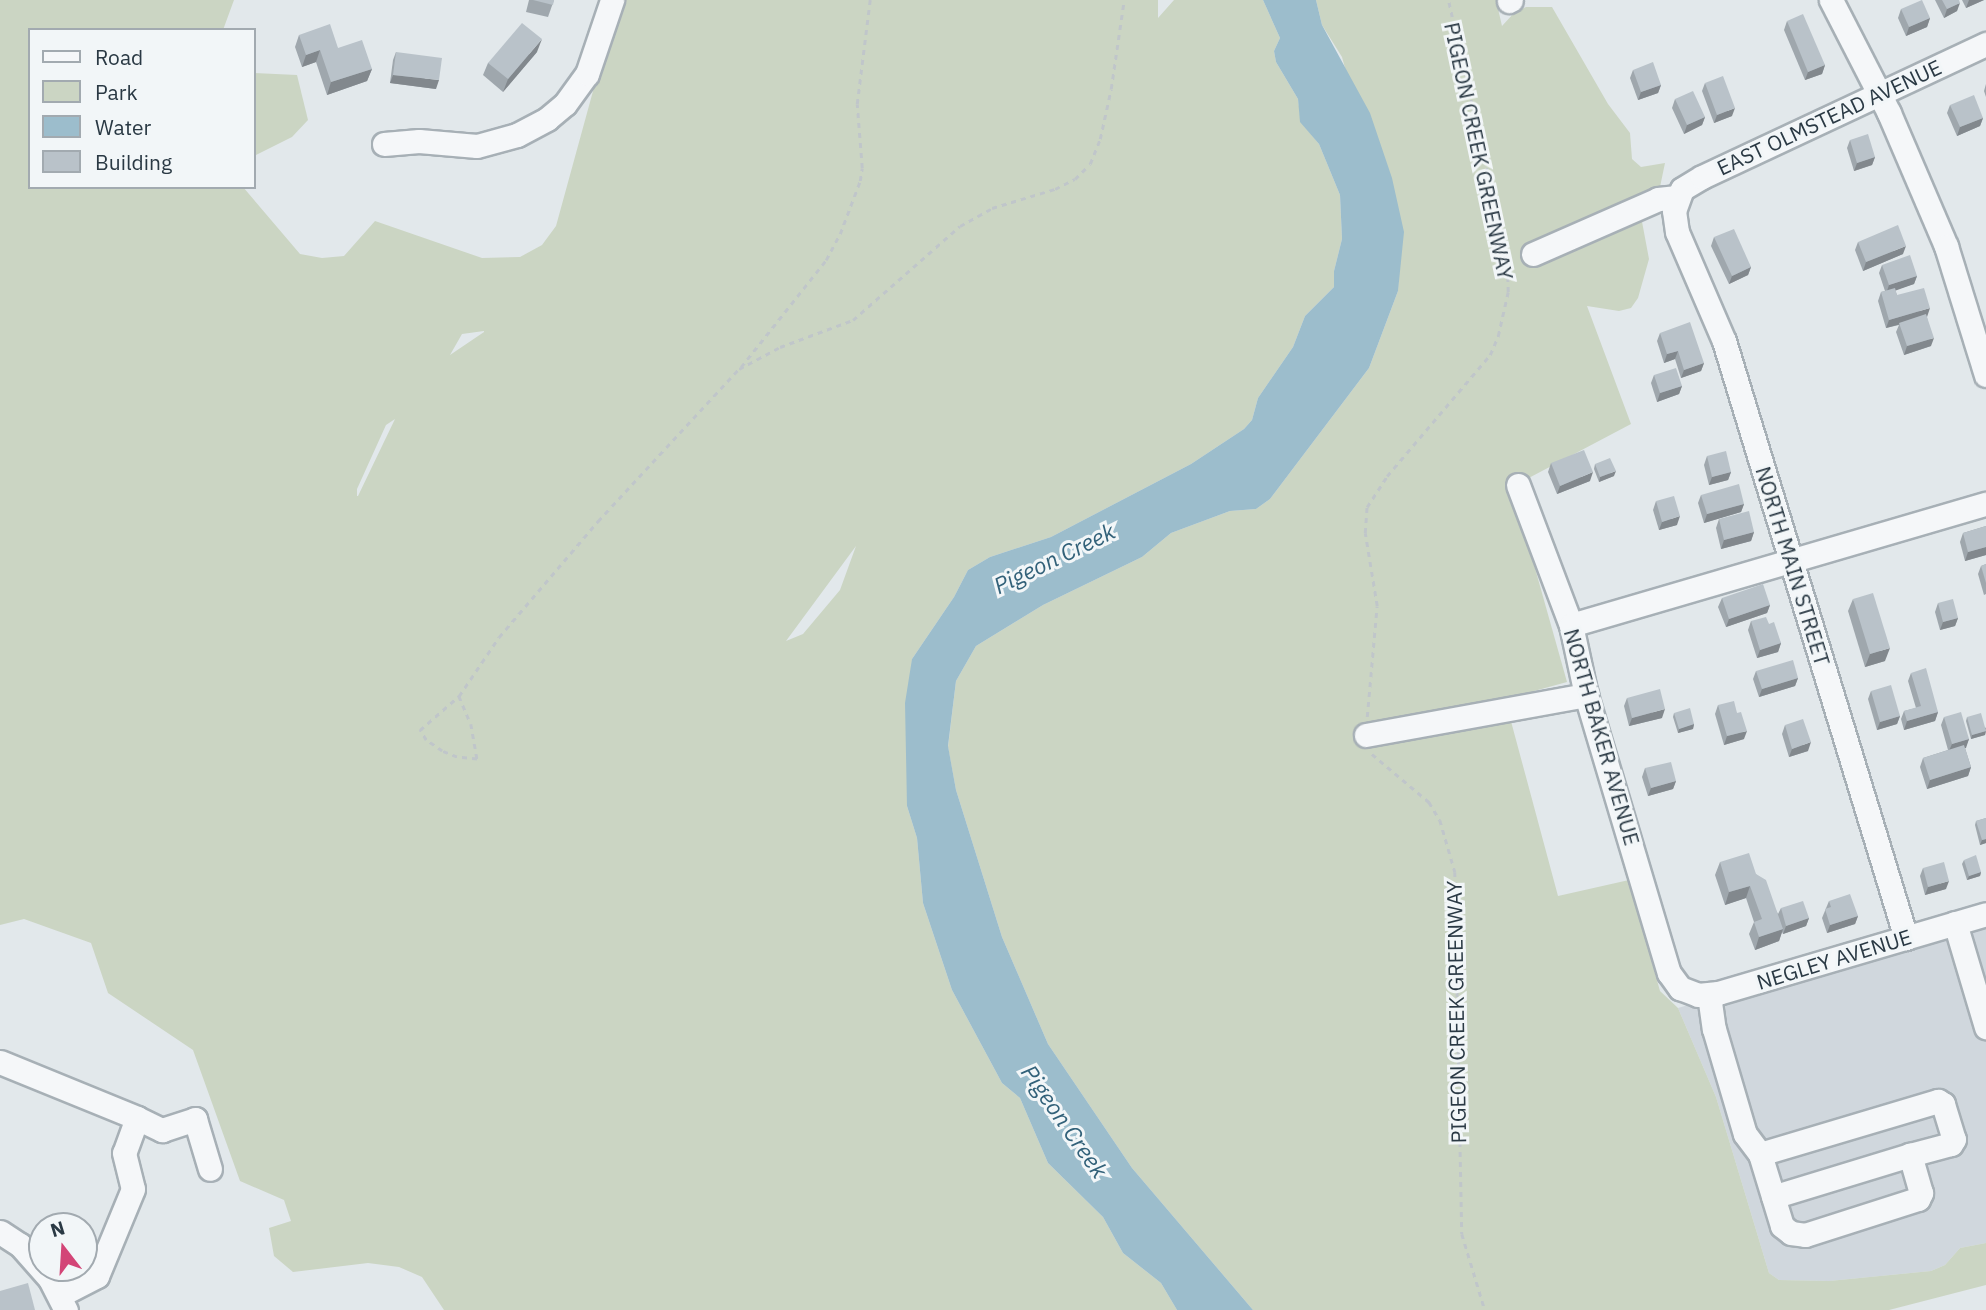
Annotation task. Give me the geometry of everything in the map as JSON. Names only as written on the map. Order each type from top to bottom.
[{"type":"street","points":[[384,144],[419,141],[477,146],[517,135],[547,119],[565,104],[587,74],[611,0]]},
{"type":"street","points":[[1831,0],[1889,113],[1955,268],[1986,375]]},
{"type":"street","name":"EAST OLMSTEAD AVENUE","points":[[1677,197],[1685,186],[1702,177],[1986,44]]},
{"type":"street","points":[[1533,254],[1658,199],[1677,197]]},
{"type":"street","name":"NORTH MAIN STREET","points":[[1677,197],[1674,211],[1677,232],[1724,341],[1906,938]]},
{"type":"street","name":"NORTH BAKER AVENUE","points":[[1518,485],[1571,625],[1586,695],[1669,973],[1682,989]]},
{"type":"street","points":[[1571,625],[1986,504]]},
{"type":"street","points":[[1366,736],[1586,695]]},
{"type":"street","name":"NEGLEY AVENUE","points":[[1682,989],[1709,995],[1774,979],[1986,914]]},
{"type":"street","points":[[1955,923],[1986,1027]]},
{"type":"street","points":[[1709,995],[1714,1029],[1745,1134],[1760,1154],[1782,1226],[1791,1233],[1805,1235],[1919,1199],[1921,1194],[1910,1155]]},
{"type":"street","points":[[0,1062],[162,1130],[195,1119],[210,1169]]},
{"type":"street","points":[[1760,1154],[1938,1101],[1943,1104],[1954,1139],[1951,1144],[1773,1197]]},
{"type":"street","points":[[0,1232],[37,1263],[63,1302],[97,1276],[133,1189],[124,1153],[137,1118]]},
{"type":"path","points":[[458,696],[471,724],[477,759],[457,757],[442,751],[426,740],[420,730],[458,696],[499,637],[598,521],[739,369],[826,260],[840,234],[860,181],[862,167],[857,104],[870,0]]},
{"type":"path","points":[[739,369],[780,347],[853,320],[960,226],[992,208],[1055,190],[1075,179],[1090,164],[1100,139],[1111,89],[1124,0]]},
{"type":"path","name":"PIGEON CREEK GREENWAY","points":[[1448,0],[1504,248],[1508,292],[1498,336],[1490,355],[1387,476],[1367,507],[1365,533],[1377,606],[1366,736],[1368,749],[1376,759],[1429,802],[1440,820],[1455,872],[1462,1234],[1485,1310]]},
{"type":"shaded area","points":[[1986,917],[1986,1243],[1960,1248],[1945,1265],[1931,1271],[1829,1281],[1779,1280],[1769,1273],[1716,1097],[1678,1008]]},
{"type":"green space","points":[[0,0],[234,0],[224,28],[28,28],[28,189],[245,189],[300,254],[322,258],[344,256],[375,221],[482,258],[520,257],[542,245],[556,226],[618,0],[1158,0],[1158,18],[1174,0],[1263,0],[1280,38],[1274,51],[1276,62],[1298,99],[1301,122],[1319,144],[1340,195],[1342,239],[1334,271],[1334,287],[1305,316],[1293,347],[1258,398],[1252,420],[1244,429],[1191,464],[1051,537],[990,557],[968,570],[954,597],[912,659],[907,806],[917,838],[923,903],[952,990],[1002,1083],[1020,1098],[1048,1163],[1103,1217],[1123,1253],[1161,1283],[1177,1310],[444,1310],[422,1277],[399,1267],[368,1263],[293,1272],[274,1256],[269,1228],[291,1221],[284,1200],[240,1181],[193,1050],[108,993],[91,943],[24,919],[0,925]],"holes":[[[484,332],[450,355],[462,334]],[[395,419],[358,496],[357,496],[357,489],[386,425]],[[856,546],[840,590],[803,634],[786,641]]]},
{"type":"green space","points":[[1316,0],[1496,0],[1502,26],[1514,13],[1526,7],[1552,7],[1608,104],[1630,133],[1632,159],[1641,167],[1665,163],[1660,187],[1640,211],[1649,259],[1638,298],[1631,308],[1619,311],[1587,306],[1631,424],[1506,490],[1531,554],[1567,682],[1505,699],[1558,896],[1629,880],[1660,991],[1678,1008],[1716,1097],[1769,1273],[1779,1280],[1829,1281],[1931,1271],[1945,1265],[1960,1248],[1986,1243],[1986,1285],[1889,1310],[1253,1310],[1132,1168],[1048,1044],[1002,937],[956,790],[948,747],[956,681],[976,646],[1043,605],[1142,557],[1171,533],[1230,511],[1256,509],[1270,499],[1369,368],[1398,291],[1399,264],[1342,57],[1322,25]]},
{"type":"green space","points":[[256,73],[297,75],[308,120],[292,137],[256,155]]},
{"type":"water","name":"Pigeon Creek","points":[[1263,0],[1316,0],[1322,25],[1370,113],[1392,178],[1404,232],[1398,291],[1369,368],[1270,499],[1256,509],[1230,511],[1171,533],[1142,557],[1043,605],[976,646],[956,681],[948,746],[956,790],[1002,937],[1048,1044],[1132,1168],[1253,1310],[1177,1310],[1161,1283],[1123,1253],[1103,1217],[1048,1163],[1020,1098],[1002,1083],[952,990],[923,903],[917,838],[907,806],[905,703],[912,659],[954,597],[968,570],[990,557],[1051,537],[1191,464],[1244,429],[1252,420],[1258,398],[1293,347],[1305,316],[1334,287],[1334,271],[1342,239],[1340,195],[1319,144],[1300,122],[1298,99],[1276,62],[1274,51],[1280,38]]},
{"type":"building","points":[[533,0],[554,0],[553,5]]},
{"type":"building","points":[[1922,0],[1930,18],[1909,27],[1901,9]]},
{"type":"building","points":[[1942,0],[1959,0],[1960,3],[1947,9]]},
{"type":"building","points":[[1803,14],[1825,65],[1808,72],[1787,21]]},
{"type":"building","points":[[522,23],[542,39],[508,79],[488,63]]},
{"type":"building","points":[[330,24],[338,48],[362,40],[372,69],[331,82],[320,50],[306,55],[299,35]]},
{"type":"building","points":[[396,52],[442,58],[439,80],[393,75]]},
{"type":"building","points":[[1653,62],[1661,85],[1641,92],[1633,70]]},
{"type":"building","points":[[1723,76],[1735,108],[1717,115],[1705,83]]},
{"type":"building","points":[[1693,91],[1705,117],[1687,125],[1675,99]]},
{"type":"building","points":[[1974,95],[1983,118],[1960,127],[1950,105]]},
{"type":"building","points":[[1868,134],[1875,157],[1857,163],[1850,140]]},
{"type":"building","points":[[1898,225],[1906,246],[1866,262],[1858,242]]},
{"type":"building","points":[[1734,229],[1751,267],[1732,276],[1714,237]]},
{"type":"building","points":[[1910,255],[1917,276],[1889,285],[1882,265]]},
{"type":"building","points":[[1895,288],[1897,295],[1924,288],[1930,308],[1889,320],[1881,292]]},
{"type":"building","points":[[1926,314],[1934,338],[1907,346],[1899,323]]},
{"type":"building","points":[[1690,322],[1704,363],[1684,370],[1678,351],[1667,354],[1660,333]]},
{"type":"building","points":[[1676,368],[1682,386],[1660,393],[1654,375]]},
{"type":"building","points":[[1584,450],[1593,472],[1560,486],[1551,463]]},
{"type":"building","points":[[1726,451],[1731,472],[1712,477],[1707,456]]},
{"type":"building","points":[[1610,458],[1616,471],[1600,477],[1595,464]]},
{"type":"building","points":[[1739,484],[1744,504],[1707,514],[1701,495]]},
{"type":"building","points":[[1674,496],[1680,516],[1662,522],[1656,501]]},
{"type":"building","points":[[1749,511],[1754,532],[1724,540],[1719,519]]},
{"type":"building","points":[[1986,526],[1986,547],[1968,552],[1963,533]]},
{"type":"building","points":[[1986,564],[1986,583],[1981,566]]},
{"type":"building","points":[[1763,584],[1770,605],[1729,619],[1722,598]]},
{"type":"building","points":[[1873,593],[1890,648],[1870,654],[1853,599]]},
{"type":"building","points":[[1953,599],[1958,618],[1943,622],[1938,603]]},
{"type":"building","points":[[1766,617],[1769,624],[1774,622],[1781,643],[1760,650],[1751,621]]},
{"type":"building","points":[[1793,660],[1798,678],[1762,689],[1756,671]]},
{"type":"building","points":[[1926,668],[1938,712],[1907,721],[1904,711],[1921,706],[1911,673]]},
{"type":"building","points":[[1891,685],[1900,716],[1880,722],[1871,691]]},
{"type":"building","points":[[1660,689],[1665,709],[1632,718],[1627,698]]},
{"type":"building","points":[[1734,701],[1747,731],[1727,736],[1718,705]]},
{"type":"building","points":[[1690,708],[1694,724],[1679,729],[1674,713]]},
{"type":"building","points":[[1961,712],[1969,739],[1952,744],[1944,717]]},
{"type":"building","points":[[1981,713],[1986,731],[1972,735],[1967,717]]},
{"type":"building","points":[[1803,719],[1811,742],[1792,749],[1785,725]]},
{"type":"building","points":[[1964,745],[1971,767],[1930,780],[1923,758]]},
{"type":"building","points":[[1671,762],[1676,781],[1651,788],[1645,768]]},
{"type":"building","points":[[1986,818],[1986,839],[1982,840],[1976,821]]},
{"type":"building","points":[[1749,853],[1756,874],[1766,880],[1783,929],[1759,937],[1754,922],[1762,919],[1750,886],[1729,892],[1720,862]]},
{"type":"building","points":[[1976,855],[1981,872],[1969,876],[1964,860]]},
{"type":"building","points":[[1944,862],[1949,881],[1928,887],[1923,868]]},
{"type":"building","points":[[1850,894],[1858,916],[1830,925],[1825,909],[1831,907],[1829,901]]},
{"type":"building","points":[[1803,901],[1809,918],[1786,926],[1781,908]]},
{"type":"building","points":[[28,1283],[35,1310],[0,1310],[0,1291]]}]
